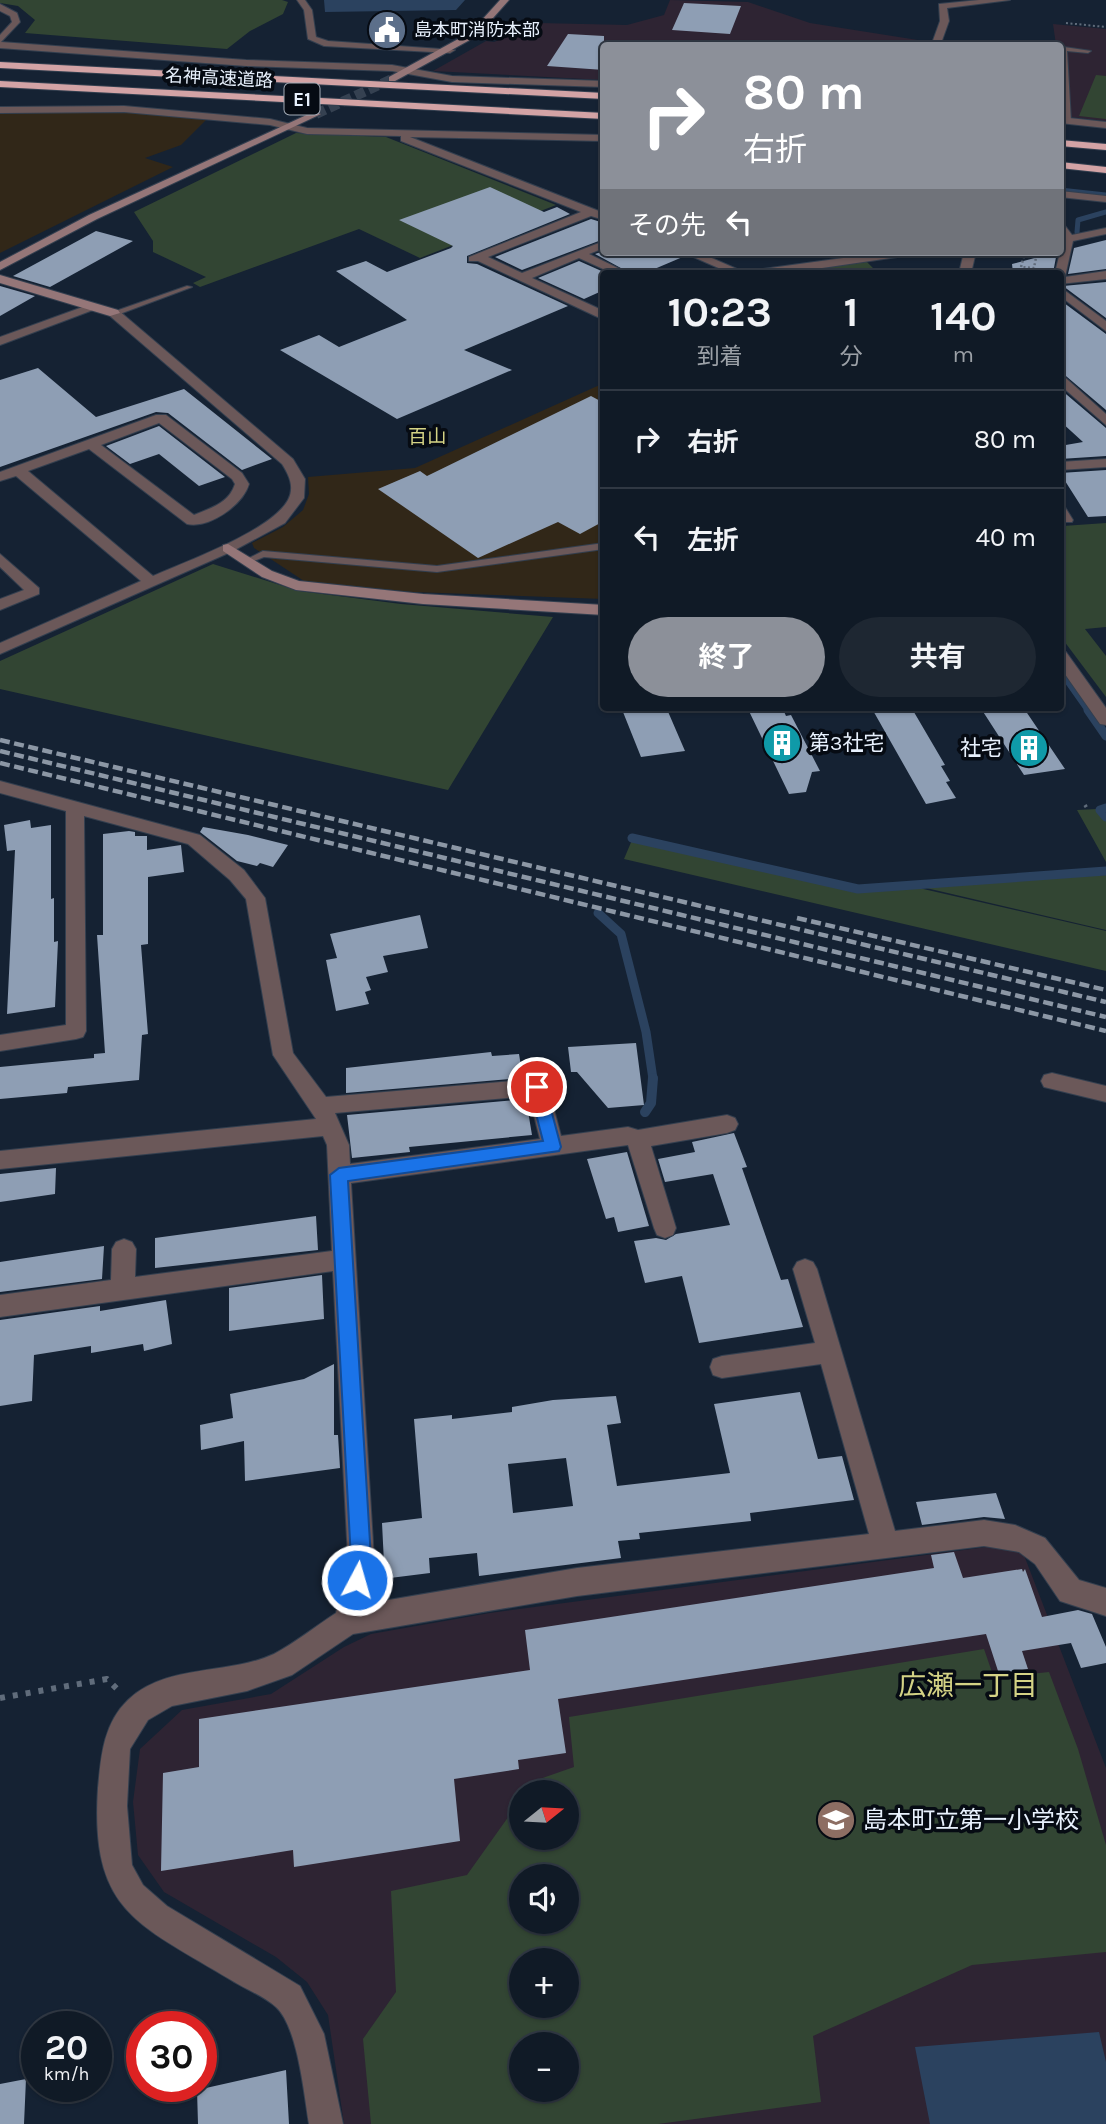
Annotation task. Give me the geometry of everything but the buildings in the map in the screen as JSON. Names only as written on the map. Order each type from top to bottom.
[{"type":"highway","name":"名神高速道路","points":[[0,65],[600,96]]},
{"type":"highway","name":"名神高速道路","points":[[0,75],[600,106]]},
{"type":"highway","name":"名神高速道路","points":[[0,84],[600,116]]},
{"type":"highway","name":"名神高速道路","points":[[0,95],[600,127]]},
{"type":"highway","points":[[1064,131],[1106,135]]},
{"type":"highway","points":[[1064,143],[1106,147]]},
{"type":"highway","points":[[1064,154],[1106,159]]},
{"type":"highway","points":[[1064,165],[1106,170]]},
{"type":"street","points":[[301,0],[308,10],[312,39],[327,44],[450,50]]},
{"type":"street","points":[[392,79],[450,50],[482,27],[505,0]]},
{"type":"street","points":[[937,42],[945,25],[946,13],[942,6],[1006,0]]},
{"type":"street","points":[[0,7],[14,15],[16,22],[0,40]]},
{"type":"street","points":[[0,45],[410,71],[452,79],[600,83]]},
{"type":"street","points":[[0,110],[47,112],[124,109],[290,126],[307,131],[600,138]]},
{"type":"street","points":[[0,267],[93,217],[316,114]]},
{"type":"street","points":[[1064,121],[1106,125]]},
{"type":"street","points":[[407,133],[405,138],[409,140],[600,215]]},
{"type":"street","points":[[1064,194],[1106,199]]},
{"type":"street","points":[[591,212],[474,259],[523,277],[600,314]]},
{"type":"street","points":[[1062,270],[1068,239],[1064,227]]},
{"type":"street","points":[[1068,239],[1106,231]]},
{"type":"street","points":[[523,277],[600,246]]},
{"type":"street","points":[[578,254],[615,270]]},
{"type":"street","points":[[698,256],[733,270]]},
{"type":"street","points":[[784,270],[883,256]]},
{"type":"street","points":[[1064,278],[1106,275]]},
{"type":"street","points":[[0,279],[114,313],[288,462],[298,478],[297,499],[280,520],[228,548],[0,649]]},
{"type":"street","points":[[1064,293],[1106,327]]},
{"type":"street","points":[[0,341],[95,307]]},
{"type":"street","points":[[1064,381],[1106,421]]},
{"type":"street","points":[[0,477],[161,418],[237,477],[242,484],[240,496],[230,505],[192,521],[91,444]]},
{"type":"street","points":[[1064,466],[1106,463]]},
{"type":"street","points":[[18,470],[150,581]]},
{"type":"street","points":[[228,548],[247,561],[296,585],[423,599],[600,610]]},
{"type":"street","points":[[0,558],[34,592],[0,605]]},
{"type":"street","points":[[1064,661],[1106,720]]},
{"type":"street","points":[[0,787],[194,839],[237,875],[255,898],[283,1055],[321,1106],[338,1145],[361,1559],[348,1621]]},
{"type":"street","points":[[0,1043],[76,1031],[75,808]]},
{"type":"street","points":[[1052,1081],[1106,1094]]},
{"type":"street","points":[[321,1106],[537,1087],[553,1147]]},
{"type":"street","points":[[339,1175],[628,1136],[638,1139],[727,1124]]},
{"type":"street","points":[[0,1160],[332,1126]]},
{"type":"street","points":[[638,1139],[665,1228]]},
{"type":"street","points":[[123,1289],[124,1249]]},
{"type":"street","points":[[0,1306],[345,1259]]},
{"type":"street","points":[[806,1269],[886,1545]]},
{"type":"street","points":[[722,1367],[830,1352]]},
{"type":"street","points":[[326,2124],[308,2034],[289,1997],[156,1917],[132,1896],[117,1868],[112,1806],[116,1745],[138,1710],[166,1693],[247,1677],[282,1665],[348,1621],[577,1582],[984,1533],[1017,1536],[1038,1548],[1051,1561],[1070,1591],[1106,1602]]},
{"type":"lane","points":[[1064,49],[1088,51]]},
{"type":"lane","points":[[114,313],[188,287]]},
{"type":"lane","points":[[1064,512],[1069,520]]},
{"type":"lane","points":[[247,561],[263,554],[437,569],[600,547]]},
{"type":"path","points":[[1066,23],[1106,27]]},
{"type":"path","points":[[1024,256],[1021,267],[1034,268],[1036,256]]},
{"type":"path","points":[[0,1698],[107,1679],[138,1710]]},
{"type":"shaded area","points":[[670,0],[748,2],[810,23],[924,41],[600,42],[600,80],[433,71],[486,41],[494,42],[539,23],[627,25],[664,15]]},
{"type":"shaded area","points":[[1053,24],[1106,29],[1106,121],[1064,116],[1064,42],[1056,42]]},
{"type":"shaded area","points":[[124,111],[207,119],[181,145],[145,158],[173,167],[0,253],[0,113]]},
{"type":"shaded area","points":[[600,385],[600,599],[413,592],[304,581],[254,548],[252,543],[283,527],[303,510],[309,494],[308,477],[415,468]]},
{"type":"shaded area","name":"島本町立第一小学校","points":[[994,1546],[1022,1550],[1106,1768],[1106,2124],[344,2124],[328,2015],[307,1982],[276,1957],[164,1892],[138,1855],[133,1802],[140,1749],[182,1710],[271,1694],[344,1647],[371,1634],[490,1613]]},
{"type":"green space","points":[[0,0],[288,2],[283,14],[250,31],[227,49],[25,33],[35,20],[18,6],[0,3]]},
{"type":"green space","points":[[1096,75],[1106,76],[1106,119],[1079,116]]},
{"type":"green space","points":[[296,133],[386,137],[556,205],[420,258],[359,229],[200,287],[193,283],[206,277],[153,252],[153,241],[134,212]]},
{"type":"green space","points":[[866,261],[875,270],[801,270]]},
{"type":"green space","points":[[1106,523],[1106,627],[1085,629],[1106,656],[1106,697],[1064,641],[1064,526]]},
{"type":"green space","points":[[213,564],[299,591],[401,604],[553,617],[448,790],[0,689],[0,661]]},
{"type":"green space","points":[[1097,809],[1106,820],[1106,862],[1077,810]]},
{"type":"green space","points":[[632,840],[860,892],[919,888],[1106,931],[1106,971],[624,859]]},
{"type":"green space","points":[[1106,875],[1106,930],[922,887]]},
{"type":"green space","points":[[984,1649],[994,1678],[1049,1672],[1078,1749],[1106,1845],[1106,1952],[972,1965],[813,2036],[821,2102],[658,2124],[371,2124],[363,2039],[396,1992],[391,1891],[467,1875],[509,1816],[509,1850],[579,1850],[579,1780],[537,1780],[574,1767],[569,1717]]},
{"type":"water","points":[[324,0],[465,0],[456,10],[325,12]]},
{"type":"water","points":[[1099,2032],[1106,2062],[1106,2124],[930,2124],[915,2047]]},
{"type":"waterway","points":[[1064,190],[1106,195]]},
{"type":"waterway","points":[[1077,232],[1078,220],[1106,212]]},
{"type":"waterway","points":[[1064,676],[1089,711]]},
{"type":"waterway","points":[[1088,710],[1106,736]]},
{"type":"waterway","points":[[1106,808],[1100,810],[1106,817]]},
{"type":"waterway","points":[[632,838],[858,889],[1106,871]]},
{"type":"waterway","points":[[598,913],[621,934],[646,1032],[653,1079]]},
{"type":"waterway","points":[[645,1112],[651,1103],[653,1079]]},
{"type":"tunnel","points":[[316,114],[392,79]]},
{"type":"railway","points":[[0,740],[1106,1002]]},
{"type":"railway","points":[[0,751],[1106,1017]]},
{"type":"railway","points":[[0,763],[1106,1031]]},
{"type":"railway","points":[[797,918],[1106,990]]},
{"type":"place","name":"島本町消防本部","points":[[387,30]]},
{"type":"place","name":"第3社宅","points":[[782,743]]},
{"type":"place","name":"社宅","points":[[1029,748]]},
{"type":"place","name":"島本町立第一小学校","points":[[836,1820]]},
{"type":"district","name":"百山","points":[[427,436]]},
{"type":"district","name":"広瀬一丁目","points":[[968,1685]]},
{"type":"route","points":[[357,1580],[361,1559],[339,1175],[553,1147],[537,1087]]}]
